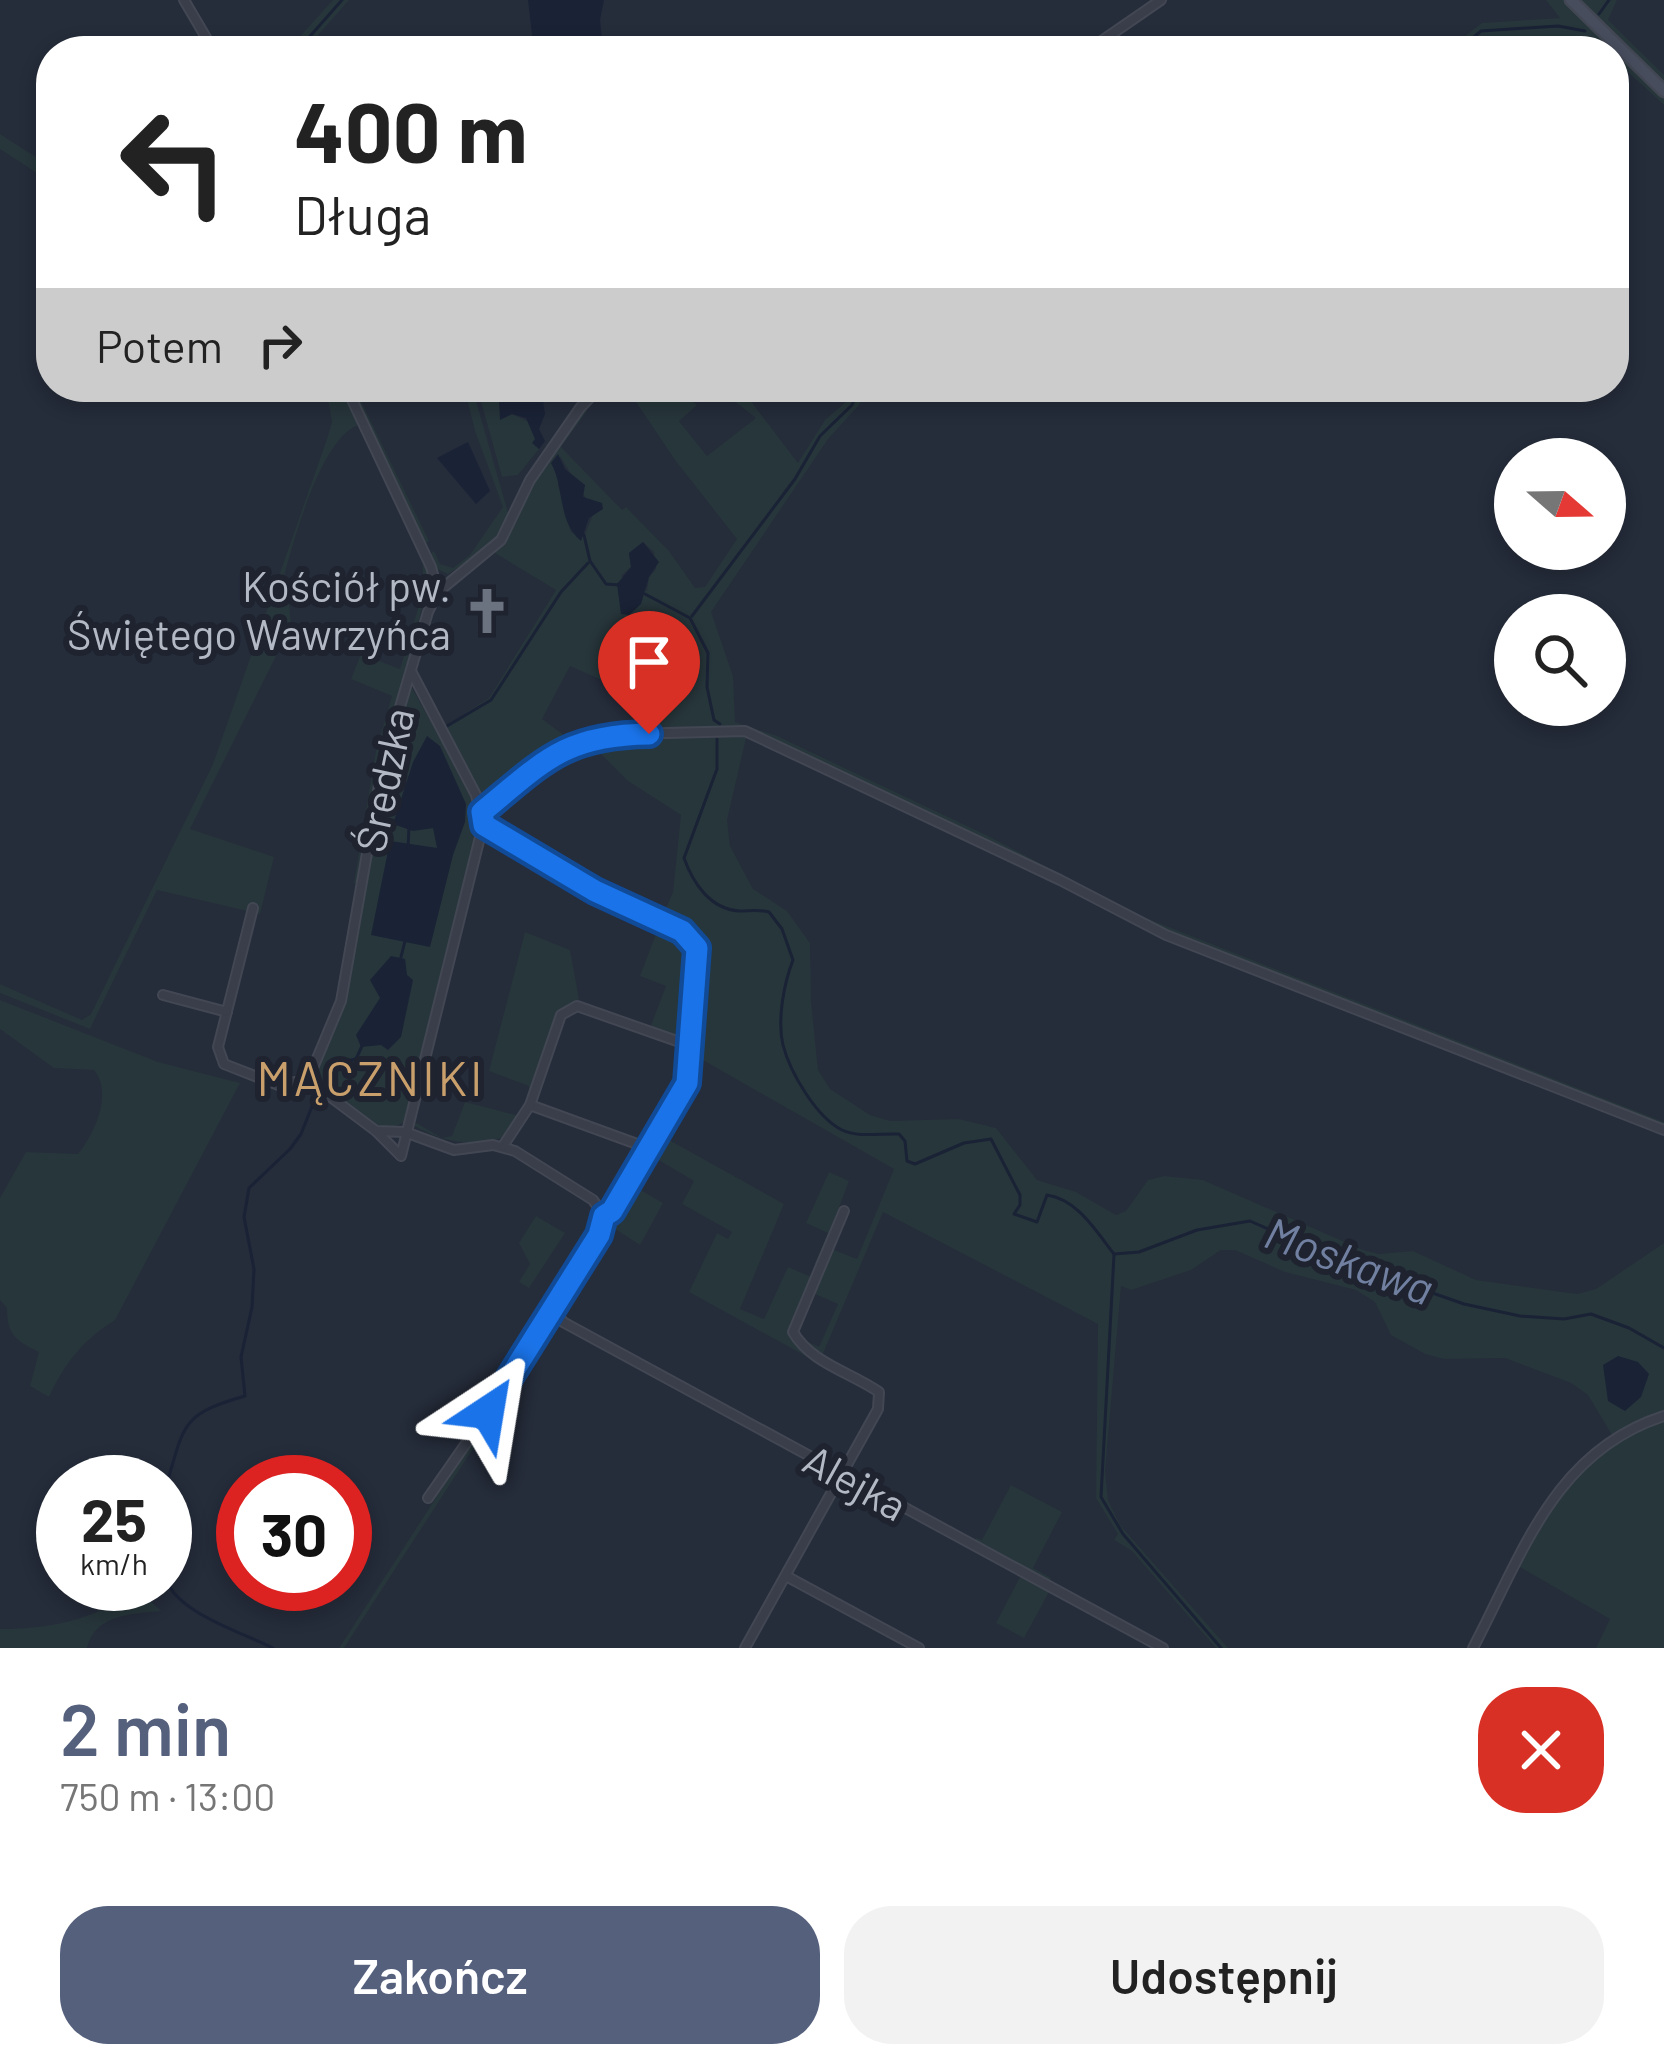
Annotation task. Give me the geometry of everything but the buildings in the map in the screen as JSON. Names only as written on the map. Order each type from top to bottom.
[{"type":"street","points":[[184,0],[205,36]]},
{"type":"street","points":[[1109,36],[1160,0]]},
{"type":"street","points":[[1571,0],[1608,36]]},
{"type":"street","points":[[1629,57],[1664,91]]},
{"type":"street","points":[[353,402],[431,567],[438,592],[501,540],[543,459],[588,402]]},
{"type":"street","name":"Średzka","points":[[308,1080],[341,1001],[382,768],[438,592]]},
{"type":"street","points":[[253,908],[218,1047],[224,1064],[289,1086],[308,1080],[401,1156],[484,825],[482,812],[411,670]]},
{"type":"street","points":[[482,812],[539,763],[572,744],[628,734],[733,729],[757,735],[1166,935],[1664,1130]]},
{"type":"street","points":[[428,1498],[599,1235],[604,1216],[612,1211],[687,1083],[692,1046],[697,948],[689,936],[607,897],[484,825]]},
{"type":"street","points":[[163,995],[227,1012]]},
{"type":"street","points":[[503,1146],[530,1105],[561,1015],[577,1006],[692,1046]]},
{"type":"street","points":[[530,1105],[648,1148]]},
{"type":"street","points":[[376,1131],[405,1132],[454,1150],[503,1146],[592,1200],[604,1216]]},
{"type":"street","points":[[745,1648],[878,1409],[879,1392],[815,1356],[793,1332],[844,1211]]},
{"type":"street","name":"Alejka","points":[[554,1309],[563,1322],[1163,1648]]},
{"type":"street","points":[[1473,1648],[1523,1550],[1571,1473],[1608,1441],[1664,1416]]},
{"type":"street","points":[[786,1576],[920,1648]]},
{"type":"shaded area","points":[[333,0],[349,0],[317,36],[301,36]]},
{"type":"shaded area","points":[[1546,0],[1564,0],[1601,36],[1465,36],[1482,23],[1560,18]]},
{"type":"shaded area","points":[[1577,0],[1617,0],[1608,20],[1624,36],[1614,36]]},
{"type":"shaded area","points":[[1629,41],[1664,75],[1664,84],[1629,50]]},
{"type":"shaded area","points":[[1629,64],[1664,98],[1664,105],[1629,73]]},
{"type":"shaded area","points":[[0,134],[36,157],[36,172],[0,149]]},
{"type":"shaded area","points":[[329,402],[348,402],[358,425],[331,452],[299,524],[280,590],[289,602],[291,626],[190,829],[274,857],[260,914],[157,890],[90,1029],[0,993],[0,984],[82,1020],[91,1014],[213,764],[332,422]]},
{"type":"shaded area","points":[[358,402],[429,541],[425,544]]},
{"type":"shaded area","points":[[468,402],[476,402],[509,516],[492,545],[448,574],[437,569],[430,554],[434,551],[440,564],[453,568],[470,555],[503,507]]},
{"type":"shaded area","points":[[481,402],[499,402],[501,419],[512,414],[529,422],[539,449],[518,475],[502,477]]},
{"type":"shaded area","points":[[636,402],[697,405],[679,421],[707,456],[756,418],[736,402],[751,402],[798,463],[825,420],[846,402],[860,402],[828,439],[711,612],[733,676],[735,722],[777,736],[986,835],[1138,915],[1664,1122],[1664,1128],[1142,922],[1045,870],[757,733],[734,727],[654,731],[660,716],[609,695],[604,681],[570,666],[542,719],[572,741],[541,759],[498,795],[481,794],[443,727],[489,698],[556,590],[495,553],[510,534],[541,470],[584,408],[587,411],[561,447],[669,551],[695,588],[705,587],[737,539]],"holes":[[[560,456],[594,512],[584,537],[571,532],[558,485]],[[643,542],[654,552],[656,569],[647,591],[621,576],[631,567],[629,553]]]},
{"type":"shaded area","points":[[423,564],[428,571],[427,590],[379,767],[359,884],[354,883],[376,751],[392,696],[351,679],[361,654],[400,669],[423,592]]},
{"type":"shaded area","points":[[412,688],[471,793],[479,827],[404,1122],[381,1126],[347,1106],[318,1080],[316,1072],[347,990],[388,757]]},
{"type":"shaded area","points":[[747,734],[727,820],[730,846],[753,889],[787,911],[810,943],[818,1070],[830,1089],[870,1115],[890,1121],[959,1119],[996,1128],[1037,1180],[1076,1192],[1116,1215],[1126,1211],[1148,1180],[1164,1176],[1203,1180],[1363,1250],[1379,1254],[1413,1251],[1476,1280],[1577,1294],[1596,1289],[1664,1243],[1664,1414],[1612,1435],[1588,1395],[1571,1383],[1505,1358],[1444,1359],[1425,1354],[1391,1335],[1375,1302],[1356,1290],[1285,1272],[1235,1250],[1221,1250],[1191,1270],[1131,1290],[1121,1286],[1105,1471],[1108,1500],[1120,1525],[1228,1648],[1216,1648],[1132,1551],[1114,1540],[1118,1534],[1096,1498],[1098,1324],[883,1212],[822,1356],[802,1343],[797,1330],[802,1317],[799,1330],[804,1340],[819,1347],[838,1304],[815,1294],[807,1307],[834,1243],[834,1250],[857,1259],[894,1169],[694,1055],[701,946],[687,930],[661,920],[673,892],[681,815],[628,781],[590,743],[630,736]]},
{"type":"shaded area","points":[[659,926],[685,938],[693,955],[689,1031],[678,1038],[650,1028],[666,986],[640,976]]},
{"type":"shaded area","points":[[525,932],[570,950],[579,999],[559,1011],[529,1100],[529,1086],[489,1071]]},
{"type":"shaded area","points":[[0,1000],[158,1062],[240,1083],[115,1320],[76,1353],[49,1397],[30,1386],[39,1352],[14,1336],[7,1308],[0,1300],[0,1198],[26,1152],[78,1154],[96,1124],[102,1090],[94,1070],[54,1068],[0,1029]]},
{"type":"shaded area","points":[[465,1102],[520,1116],[502,1138],[466,1142],[442,1138],[452,1136]]},
{"type":"shaded area","points":[[662,1136],[784,1204],[740,1309],[764,1319],[788,1267],[809,1276],[815,1271],[788,1334],[813,1360],[689,1292],[717,1233],[728,1239],[732,1232],[682,1204],[694,1181],[650,1155]]},
{"type":"shaded area","points":[[829,1172],[849,1181],[817,1265],[828,1233],[806,1223]]},
{"type":"shaded area","points":[[632,1185],[663,1203],[640,1245],[609,1225]]},
{"type":"shaded area","points":[[536,1216],[565,1233],[529,1288],[519,1282],[530,1264],[519,1243]]},
{"type":"shaded area","points":[[550,1321],[555,1322],[372,1605],[372,1597]]},
{"type":"shaded area","points":[[1664,1419],[1664,1648],[1596,1648],[1610,1619],[1518,1566],[1558,1497],[1610,1442]]},
{"type":"shaded area","points":[[1011,1485],[1062,1512],[1033,1568],[1051,1578],[1049,1582],[974,1542],[982,1540]]},
{"type":"shaded area","points":[[1020,1577],[1049,1592],[1024,1638],[996,1623]]},
{"type":"shaded area","points":[[161,1611],[106,1622],[87,1648],[0,1648],[0,1629],[90,1615]]},
{"type":"shaded area","points":[[363,1611],[368,1611],[344,1648],[339,1648]]},
{"type":"water","points":[[528,0],[604,0],[602,36],[532,36]]},
{"type":"water","points":[[499,402],[543,402],[545,414],[539,429],[545,441],[539,449],[532,443],[535,439],[526,418],[512,414],[500,420]]},
{"type":"water","points":[[468,442],[490,491],[476,504],[437,458]]},
{"type":"water","points":[[558,454],[565,469],[585,485],[583,497],[602,503],[603,509],[589,518],[581,541],[568,524],[551,463]]},
{"type":"water","points":[[643,542],[659,562],[641,604],[629,615],[621,614],[617,584],[631,567],[629,553]]},
{"type":"water","points":[[427,736],[440,746],[466,804],[430,947],[371,935],[390,841],[437,848],[433,828],[413,831],[393,824],[413,762]]},
{"type":"water","points":[[391,956],[405,959],[407,975],[413,980],[401,1037],[388,1050],[381,1045],[361,1047],[356,1035],[380,998],[370,980]]},
{"type":"water","points":[[1618,1356],[1638,1362],[1649,1374],[1641,1397],[1625,1411],[1608,1401],[1603,1365]]},
{"type":"waterway","points":[[310,36],[342,0]]},
{"type":"waterway","points":[[1599,14],[1609,0]]},
{"type":"waterway","points":[[1475,36],[1481,31],[1558,26],[1585,31]]},
{"type":"waterway","points":[[692,616],[795,479],[820,436],[853,402]]},
{"type":"waterway","name":"Moskawa","points":[[584,535],[590,561],[606,584],[619,585]]},
{"type":"waterway","points":[[447,726],[491,700],[561,592],[588,563]]},
{"type":"waterway","name":"Moskawa","points":[[645,594],[690,618],[708,653],[707,687],[714,720],[720,724]]},
{"type":"waterway","name":"Moskawa","points":[[717,739],[717,769],[684,858],[711,900],[729,909],[769,912],[782,929],[793,960],[782,1002],[783,1045],[805,1093],[832,1124],[863,1135],[899,1134],[905,1141],[907,1161],[915,1164],[964,1143],[991,1139],[1020,1195],[1014,1214],[1037,1222],[1047,1195],[1058,1198],[1085,1217],[1114,1254],[1139,1252],[1197,1230],[1250,1221],[1344,1262],[1464,1304],[1520,1316],[1564,1319],[1591,1314],[1664,1348]]},
{"type":"waterway","points":[[408,848],[409,827]]},
{"type":"waterway","points":[[400,961],[405,941]]},
{"type":"waterway","points":[[325,1083],[335,1063],[356,1059],[362,1046]]},
{"type":"waterway","points":[[176,1455],[181,1437],[196,1417],[245,1396],[241,1357],[254,1269],[244,1217],[249,1188],[301,1134],[317,1094]]},
{"type":"waterway","points":[[1114,1255],[1101,1497],[1123,1534],[1221,1648]]},
{"type":"waterway","points":[[192,1608],[273,1648]]},
{"type":"place","name":"Kościół pw. Świętego Wawrzyńca","points":[[487,611]]},
{"type":"district","name":"MĄCZNIKI","points":[[371,1079]]},
{"type":"route","points":[[488,1412],[687,1083],[697,948],[682,931],[595,891],[484,825],[482,812],[557,751],[589,740],[649,734]]}]
